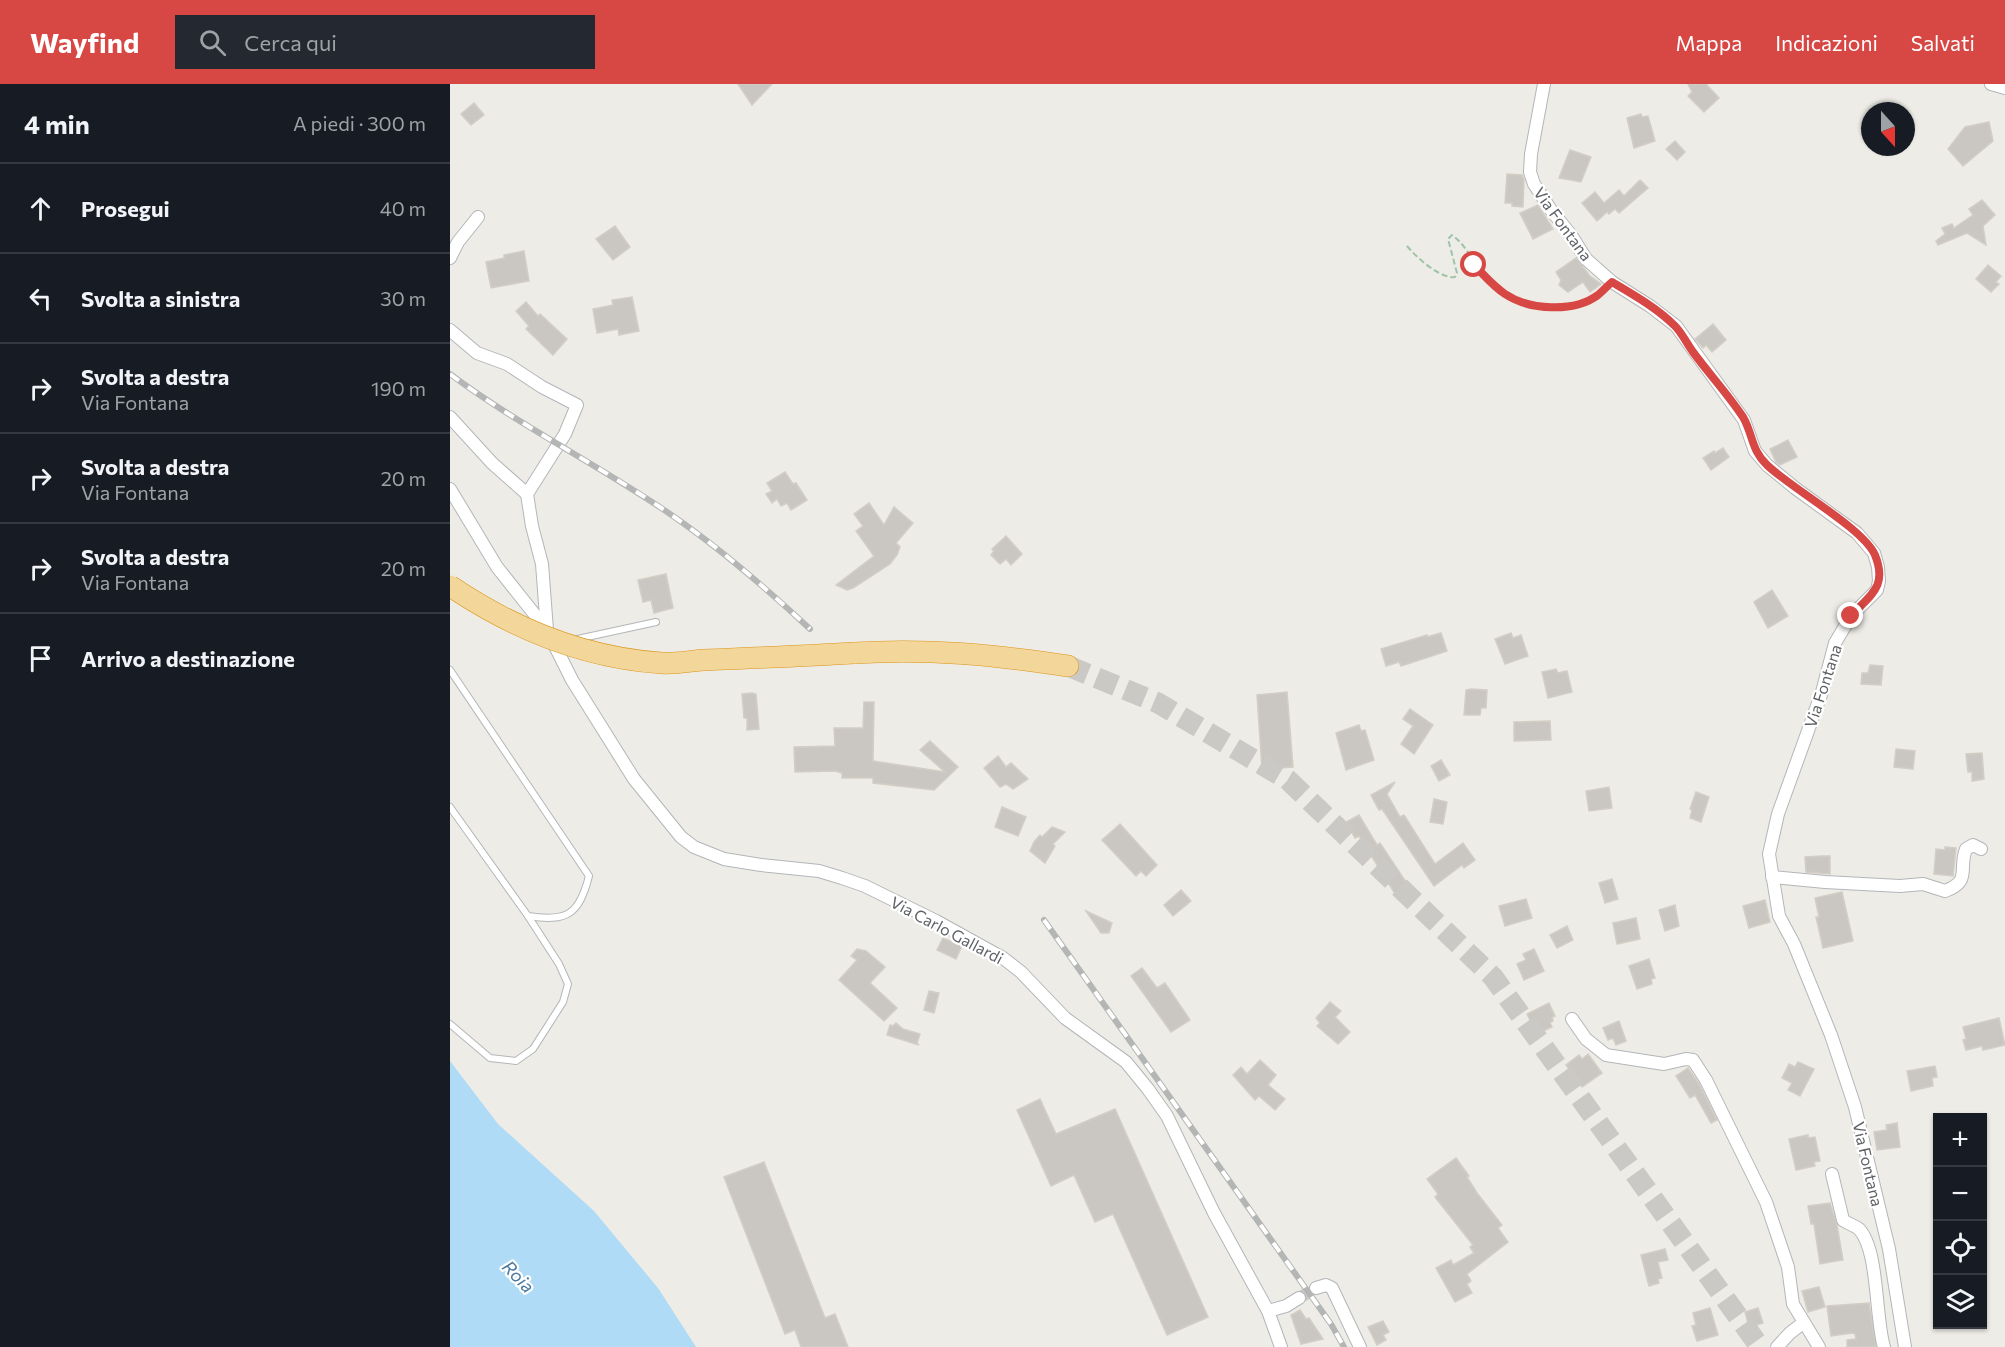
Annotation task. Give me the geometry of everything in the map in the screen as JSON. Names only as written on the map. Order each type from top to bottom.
[{"type":"highway","points":[[450,586],[474,603],[535,634],[580,649],[615,657],[664,663],[854,653],[947,651],[1003,656],[1068,666]]},
{"type":"street","name":"Via Fontana","points":[[1544,84],[1531,154],[1530,172],[1534,184],[1551,210],[1586,259],[1612,282],[1650,306],[1676,327],[1744,420],[1755,451],[1761,458],[1795,488],[1857,533],[1874,553],[1878,567],[1877,590],[1851,616],[1835,643],[1822,692],[1778,814],[1769,854],[1779,916],[1794,944],[1831,1035],[1855,1107],[1889,1249],[1905,1347]]},
{"type":"street","points":[[1991,84],[2005,88]]},
{"type":"street","points":[[450,258],[458,242],[478,217]]},
{"type":"street","points":[[450,330],[477,353],[507,364],[542,387],[577,405],[573,420],[561,442],[527,494]]},
{"type":"street","points":[[450,417],[492,463],[527,494],[532,526],[542,564],[547,630]]},
{"type":"street","points":[[450,489],[497,567],[547,630]]},
{"type":"street","name":"Via Carlo Gallardi","points":[[547,630],[572,680],[634,779],[665,819],[681,837],[694,847],[712,856],[735,861],[819,871],[865,886],[936,921],[1003,958],[1021,972],[1065,1017],[1126,1062],[1167,1116],[1214,1213],[1269,1311],[1281,1347]]},
{"type":"street","points":[[1772,877],[1900,886],[1923,884],[1945,891],[1958,884],[1963,878],[1966,849],[1972,845],[1981,849]]},
{"type":"street","points":[[1572,1019],[1586,1039],[1606,1055],[1664,1064],[1686,1059],[1693,1060],[1706,1080],[1766,1203],[1788,1267],[1793,1304],[1819,1347]]},
{"type":"street","points":[[1832,1174],[1843,1220],[1858,1228],[1867,1244],[1878,1299],[1884,1347]]},
{"type":"street","points":[[1316,1288],[1326,1285],[1332,1288],[1360,1347]]},
{"type":"street","points":[[1269,1311],[1286,1306],[1299,1298]]},
{"type":"street","points":[[1777,1347],[1803,1323]]},
{"type":"lane","points":[[555,645],[656,622]]},
{"type":"lane","points":[[450,670],[590,876],[584,898],[572,912],[550,919],[528,916]]},
{"type":"lane","points":[[450,807],[528,916],[559,964],[568,984],[563,1002],[533,1049],[516,1061],[490,1058],[450,1024]]},
{"type":"path","points":[[1407,246],[1431,267],[1449,278],[1455,277],[1457,273],[1448,239],[1452,235],[1459,240],[1474,265],[1489,281],[1506,295],[1527,303],[1551,307],[1575,305],[1597,296],[1612,282]]},
{"type":"water","name":"Roia","points":[[450,1061],[498,1124],[594,1211],[658,1288],[696,1347],[450,1347]]},
{"type":"building","points":[[738,84],[772,84],[752,105]]},
{"type":"building","points":[[1688,84],[1706,84],[1719,98],[1704,112],[1688,96],[1692,92]]},
{"type":"building","points":[[474,103],[484,115],[471,125],[461,114]]},
{"type":"building","points":[[1641,114],[1642,117],[1648,116],[1655,141],[1634,148],[1627,118]]},
{"type":"building","points":[[1989,122],[1993,141],[1963,166],[1948,149],[1965,127]]},
{"type":"building","points":[[1675,141],[1685,152],[1677,160],[1666,149]]},
{"type":"building","points":[[1570,150],[1591,157],[1581,182],[1559,178]]},
{"type":"building","points":[[1507,174],[1522,175],[1524,180],[1523,207],[1505,203]]},
{"type":"building","points":[[1640,180],[1648,188],[1619,213],[1615,209],[1609,214],[1607,212],[1597,221],[1582,203],[1595,192],[1604,203],[1619,190],[1624,196]]},
{"type":"building","points":[[1982,200],[1995,215],[1983,226],[1986,245],[1967,233],[1938,245],[1936,241],[1945,234],[1942,228],[1952,224],[1954,228],[1973,215],[1969,209]]},
{"type":"building","points":[[1538,205],[1553,229],[1533,239],[1520,213]]},
{"type":"building","points":[[615,226],[630,247],[613,260],[596,239]]},
{"type":"building","points":[[524,251],[529,281],[491,288],[486,262]]},
{"type":"building","points":[[1576,258],[1590,276],[1601,284],[1590,292],[1583,282],[1568,292],[1559,285],[1561,280],[1556,272]]},
{"type":"building","points":[[1988,265],[2001,276],[1996,282],[1999,284],[1991,292],[1976,279]]},
{"type":"building","points":[[632,297],[639,331],[619,335],[618,329],[597,333],[593,309],[613,305],[612,300]]},
{"type":"building","points":[[526,302],[538,316],[540,314],[567,339],[553,355],[526,329],[529,326],[516,311]]},
{"type":"building","points":[[1713,324],[1726,340],[1712,352],[1706,345],[1703,348],[1695,339]]},
{"type":"building","points":[[1788,440],[1797,457],[1780,465],[1776,462],[1770,449]]},
{"type":"building","points":[[1723,448],[1729,457],[1711,470],[1703,458]]},
{"type":"building","points":[[785,472],[793,484],[796,483],[807,500],[791,510],[787,503],[781,506],[777,499],[772,503],[766,494],[772,491],[767,483]]},
{"type":"building","points":[[869,503],[884,525],[894,507],[913,523],[896,543],[900,547],[890,564],[847,590],[836,585],[874,556],[856,531],[863,526],[854,514]]},
{"type":"building","points":[[1006,536],[1022,554],[1011,565],[1006,559],[1000,564],[991,555],[994,551],[992,549]]},
{"type":"building","points":[[666,574],[673,608],[654,613],[651,600],[643,602],[638,580]]},
{"type":"building","points":[[1772,590],[1788,616],[1768,628],[1754,602]]},
{"type":"building","points":[[1441,633],[1447,651],[1401,666],[1399,662],[1386,666],[1381,649]]},
{"type":"building","points":[[1511,633],[1513,638],[1521,635],[1528,656],[1505,664],[1495,639]]},
{"type":"building","points":[[1870,665],[1883,666],[1881,685],[1861,684],[1862,673],[1868,673]]},
{"type":"building","points":[[1556,669],[1558,673],[1567,671],[1572,692],[1548,698],[1542,672]]},
{"type":"building","points":[[1466,690],[1487,690],[1486,708],[1481,708],[1480,715],[1464,715]]},
{"type":"building","points":[[1287,692],[1293,767],[1262,769],[1257,695]]},
{"type":"building","points":[[742,694],[756,694],[759,729],[747,730]]},
{"type":"building","points":[[864,702],[874,702],[873,761],[945,772],[920,750],[930,741],[958,767],[934,790],[873,783],[873,778],[842,778],[842,773],[835,771],[795,772],[794,747],[835,746],[834,728],[863,728]]},
{"type":"building","points":[[1410,709],[1433,725],[1414,754],[1401,744],[1413,726],[1403,719]]},
{"type":"building","points":[[1550,721],[1551,740],[1514,741],[1514,722]]},
{"type":"building","points":[[1359,725],[1361,731],[1365,730],[1374,760],[1346,770],[1336,733]]},
{"type":"building","points":[[1896,749],[1915,751],[1913,769],[1894,767]]},
{"type":"building","points":[[1982,753],[1984,779],[1972,781],[1972,772],[1968,772],[1966,754]]},
{"type":"building","points":[[998,756],[1006,767],[1011,763],[1028,779],[1013,789],[1006,784],[1000,787],[984,768]]},
{"type":"building","points":[[1441,760],[1450,775],[1439,781],[1431,766]]},
{"type":"building","points":[[1395,782],[1387,794],[1400,817],[1404,815],[1435,864],[1463,843],[1475,860],[1464,868],[1462,865],[1434,886],[1382,809],[1379,810],[1371,795]]},
{"type":"building","points":[[1609,787],[1612,808],[1589,811],[1586,791]]},
{"type":"building","points":[[1696,792],[1709,797],[1701,822],[1690,818],[1692,810],[1690,809]]},
{"type":"building","points":[[1434,799],[1447,802],[1443,824],[1430,822]]},
{"type":"building","points":[[1002,807],[1026,817],[1018,836],[995,827]]},
{"type":"building","points":[[1359,815],[1377,845],[1380,843],[1410,888],[1397,897],[1359,836],[1355,838],[1346,822]]},
{"type":"building","points":[[1120,824],[1157,865],[1146,876],[1141,871],[1136,876],[1102,840]]},
{"type":"building","points":[[1052,827],[1065,832],[1053,844],[1055,846],[1045,863],[1030,851],[1040,835],[1042,837]]},
{"type":"building","points":[[1945,847],[1956,848],[1953,876],[1934,874],[1936,849],[1945,850]]},
{"type":"building","points":[[1830,856],[1830,874],[1806,872],[1805,857]]},
{"type":"building","points":[[1612,879],[1618,899],[1605,903],[1599,883]]},
{"type":"building","points":[[1181,890],[1191,901],[1173,916],[1164,905]]},
{"type":"building","points":[[1842,892],[1853,941],[1823,948],[1816,917],[1819,917],[1815,898]]},
{"type":"building","points":[[1526,899],[1532,918],[1505,926],[1499,906]]},
{"type":"building","points":[[1765,900],[1770,922],[1749,928],[1743,906]]},
{"type":"building","points":[[1675,905],[1679,926],[1665,931],[1659,910]]},
{"type":"building","points":[[1086,911],[1112,923],[1109,933],[1101,933]]},
{"type":"building","points":[[1636,918],[1640,939],[1617,944],[1613,923]]},
{"type":"building","points":[[1567,926],[1573,940],[1557,948],[1550,935]]},
{"type":"building","points":[[943,938],[962,946],[956,959],[937,950]]},
{"type":"building","points":[[857,949],[866,951],[885,967],[870,983],[897,1008],[884,1021],[839,980],[857,960],[851,956]]},
{"type":"building","points":[[1534,949],[1544,971],[1524,980],[1517,964],[1526,960],[1523,954]]},
{"type":"building","points":[[1649,959],[1655,978],[1651,979],[1652,984],[1637,989],[1629,966]]},
{"type":"building","points":[[1142,968],[1157,988],[1165,983],[1190,1020],[1171,1032],[1131,976]]},
{"type":"building","points":[[929,991],[939,993],[934,1013],[924,1010]]},
{"type":"building","points":[[1330,1002],[1341,1011],[1335,1017],[1350,1032],[1338,1044],[1317,1026],[1320,1023],[1316,1018]]},
{"type":"building","points":[[1549,1003],[1555,1016],[1552,1017],[1553,1021],[1550,1023],[1552,1027],[1537,1034],[1527,1014]]},
{"type":"building","points":[[1999,1018],[2005,1045],[1983,1050],[1982,1046],[1966,1050],[1963,1027]]},
{"type":"building","points":[[1619,1021],[1626,1041],[1616,1045],[1613,1038],[1608,1040],[1603,1028]]},
{"type":"building","points":[[896,1023],[903,1029],[920,1034],[917,1043],[919,1045],[887,1035],[890,1025],[893,1026]]},
{"type":"building","points":[[1588,1054],[1602,1073],[1582,1087],[1566,1065],[1579,1055],[1582,1059]]},
{"type":"building","points":[[1260,1060],[1276,1075],[1268,1085],[1285,1099],[1275,1110],[1259,1096],[1255,1100],[1233,1075],[1241,1067],[1247,1074]]},
{"type":"building","points":[[1798,1062],[1814,1069],[1800,1096],[1788,1090],[1792,1083],[1782,1078],[1789,1064],[1795,1067]]},
{"type":"building","points":[[1935,1066],[1937,1077],[1932,1078],[1933,1086],[1911,1091],[1907,1071]]},
{"type":"building","points":[[1688,1068],[1699,1084],[1717,1120],[1711,1123],[1695,1095],[1690,1098],[1676,1076]]},
{"type":"building","points":[[1040,1099],[1056,1134],[1115,1109],[1208,1317],[1167,1335],[1113,1214],[1095,1222],[1074,1175],[1051,1186],[1017,1110]]},
{"type":"building","points":[[1897,1123],[1900,1147],[1877,1150],[1874,1132],[1887,1130],[1886,1125]]},
{"type":"building","points":[[1808,1135],[1808,1138],[1815,1137],[1820,1161],[1814,1162],[1815,1166],[1796,1170],[1789,1139]]},
{"type":"building","points":[[1456,1158],[1469,1176],[1467,1177],[1477,1193],[1502,1225],[1498,1228],[1508,1242],[1467,1274],[1471,1281],[1467,1284],[1472,1293],[1455,1302],[1436,1268],[1451,1260],[1453,1265],[1474,1253],[1470,1247],[1473,1245],[1435,1197],[1438,1194],[1427,1179]]},
{"type":"building","points":[[764,1162],[825,1318],[835,1314],[848,1347],[801,1347],[795,1330],[785,1334],[724,1177]]},
{"type":"building","points":[[1830,1203],[1837,1225],[1843,1260],[1820,1264],[1814,1224],[1811,1224],[1808,1206]]},
{"type":"building","points":[[1665,1249],[1668,1260],[1658,1262],[1662,1278],[1658,1279],[1659,1283],[1649,1286],[1641,1255]]},
{"type":"building","points":[[1819,1287],[1825,1307],[1808,1312],[1802,1291]]},
{"type":"building","points":[[1869,1303],[1876,1347],[1847,1347],[1847,1340],[1856,1339],[1853,1333],[1831,1336],[1827,1306]]},
{"type":"building","points":[[1710,1308],[1718,1335],[1697,1341],[1692,1326],[1696,1325],[1693,1313]]},
{"type":"building","points":[[1758,1308],[1763,1323],[1749,1327],[1745,1312]]},
{"type":"building","points":[[1300,1310],[1306,1319],[1309,1318],[1323,1339],[1301,1344],[1291,1315]]},
{"type":"building","points":[[1383,1321],[1389,1332],[1383,1335],[1386,1340],[1377,1345],[1368,1327]]},
{"type":"tunnel","points":[[1068,666],[1158,703],[1288,780],[1493,977],[1760,1347]]},
{"type":"tunnel","points":[[1299,1298],[1316,1288]]},
{"type":"railway","points":[[450,374],[505,412],[673,516],[744,570],[810,629]]},
{"type":"railway","points":[[1044,920],[1331,1324],[1344,1347]]},
{"type":"route","points":[[1474,265],[1506,295],[1527,303],[1551,307],[1575,305],[1597,296],[1612,282],[1633,294],[1676,327],[1744,420],[1755,451],[1767,465],[1857,533],[1874,553],[1878,567],[1877,590],[1851,616]]}]
